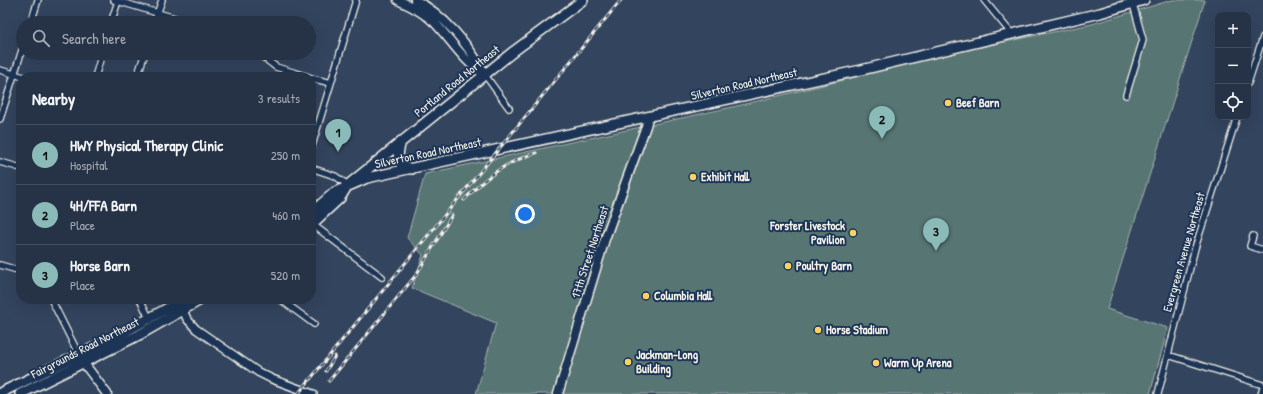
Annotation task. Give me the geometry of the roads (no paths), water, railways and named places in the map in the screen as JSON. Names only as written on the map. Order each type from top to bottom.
[{"type":"main road","points":[[398,0],[417,10],[434,22],[471,66],[485,75]]},
{"type":"main road","points":[[415,0],[432,11],[446,23],[477,61],[485,75]]},
{"type":"main road","name":"Portland Road Northeast","points":[[348,185],[514,51],[583,0]]},
{"type":"main road","name":"Silverton Road Northeast","points":[[348,185],[367,178],[648,118],[861,70],[1144,0]]},
{"type":"main road","name":"17th Street Northeast","points":[[558,394],[605,238],[648,118]]},
{"type":"main road","points":[[402,141],[398,153],[399,161],[405,167],[412,169]]},
{"type":"main road","points":[[316,209],[335,192],[348,185]]},
{"type":"main road","points":[[316,220],[340,198],[348,185]]},
{"type":"main road","name":"Fairgrounds Road Northeast","points":[[20,394],[81,359],[151,323],[182,304]]},
{"type":"main road","points":[[81,359],[108,394]]},
{"type":"main road","name":"Fairgrounds Road Northeast","points":[[0,393],[30,378],[81,359]]},
{"type":"main road","points":[[9,394],[25,385],[30,378]]},
{"type":"street","points":[[32,16],[38,0]]},
{"type":"street","points":[[157,16],[162,0]]},
{"type":"street","points":[[316,133],[356,0]]},
{"type":"street","points":[[984,0],[1010,33]]},
{"type":"street","points":[[113,16],[116,1],[167,16]]},
{"type":"street","points":[[1126,95],[1143,40],[1132,2]]},
{"type":"street","points":[[1251,74],[1263,37]]},
{"type":"street","points":[[0,119],[19,60]]},
{"type":"street","points":[[96,72],[100,60]]},
{"type":"street","points":[[139,72],[143,60]]},
{"type":"street","points":[[267,60],[276,67],[293,72]]},
{"type":"street","points":[[0,70],[15,74]]},
{"type":"street","points":[[485,75],[508,108]]},
{"type":"street","points":[[316,79],[331,84]]},
{"type":"street","name":"Evergreen Avenue Northeast","points":[[1158,394],[1195,248],[1236,120]]},
{"type":"street","points":[[0,162],[16,167]]},
{"type":"street","points":[[316,170],[335,176],[348,185]]},
{"type":"street","points":[[316,227],[382,277]]},
{"type":"street","points":[[1253,236],[1250,246],[1263,250]]},
{"type":"street","points":[[0,265],[16,270]]},
{"type":"street","points":[[54,304],[81,359]]},
{"type":"street","points":[[142,304],[151,323]]},
{"type":"street","points":[[182,304],[196,329],[258,372],[272,379],[313,394]]},
{"type":"street","points":[[287,304],[314,324]]},
{"type":"street","points":[[1168,355],[1263,385]]},
{"type":"street","points":[[1261,394],[1263,388]]},
{"type":"railway","points":[[298,394],[621,0]]},
{"type":"railway","points":[[464,200],[480,184],[497,171],[514,161],[536,153]]},
{"type":"railway","points":[[329,381],[416,275],[452,215]]},
{"type":"railway","points":[[326,371],[335,356]]},
{"type":"place","name":"Beef Barn","points":[[948,103]]},
{"type":"place","name":"4H/FFA Barn","points":[[882,139]]},
{"type":"place","name":"HWY Physical Therapy Clinic","points":[[338,152]]},
{"type":"place","name":"Exhibit Hall","points":[[693,177]]},
{"type":"place","name":"Forster Livestock Pavilion","points":[[853,233]]},
{"type":"place","name":"Horse Barn","points":[[936,251]]},
{"type":"place","name":"Poultry Barn","points":[[788,266]]},
{"type":"place","name":"Columbia Hall","points":[[646,296]]},
{"type":"place","name":"Horse Stadium","points":[[818,330]]},
{"type":"place","name":"Jackman-Long Building","points":[[628,362]]},
{"type":"place","name":"Warm Up Arena","points":[[876,363]]}]
